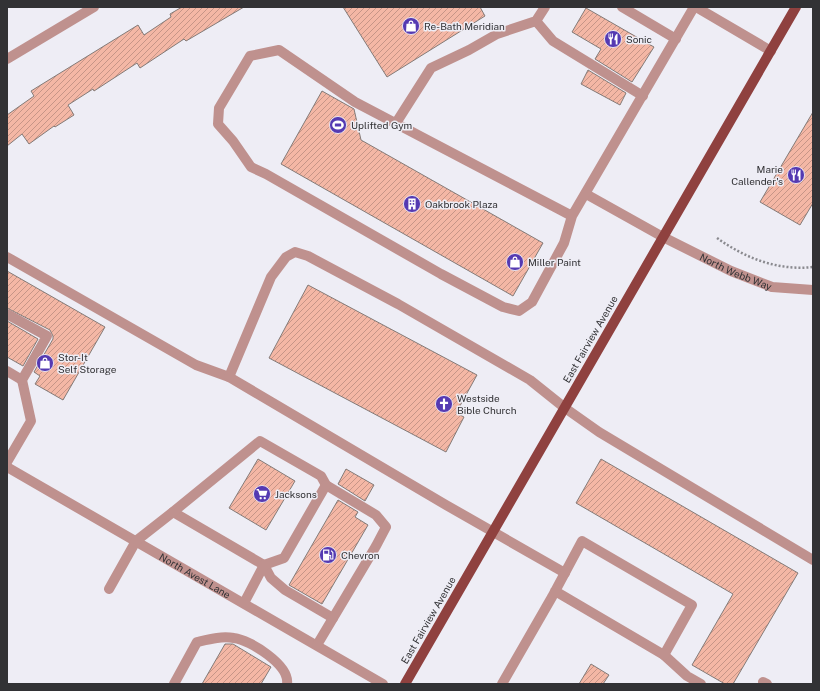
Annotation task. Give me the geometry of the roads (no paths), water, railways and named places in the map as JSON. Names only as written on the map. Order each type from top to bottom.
[{"type":"main road","name":"East Fairview Avenue","points":[[405,684],[796,7]]},
{"type":"street","points":[[7,59],[94,7]]},
{"type":"street","points":[[396,123],[432,68],[497,34],[536,21],[546,7]]},
{"type":"street","points":[[622,7],[676,39]]},
{"type":"street","points":[[572,216],[355,102],[279,50],[250,56],[219,108],[218,124],[233,141],[252,167],[441,274],[503,306],[519,311],[532,302],[564,244],[572,216],[695,7],[771,50]]},
{"type":"street","points":[[536,21],[554,41],[643,96]]},
{"type":"street","name":"North Webb Way","points":[[586,194],[663,237],[731,270],[772,287],[813,290]]},
{"type":"street","points":[[229,377],[271,277],[286,257],[295,252],[308,256],[398,304],[530,380],[565,408],[599,432],[813,560]]},
{"type":"street","points":[[7,257],[196,365],[229,377],[565,573]]},
{"type":"street","points":[[7,314],[47,336],[22,380],[31,421],[7,462]]},
{"type":"street","points":[[7,371],[22,380]]},
{"type":"street","points":[[109,589],[136,541],[260,441],[321,476],[326,485],[376,515],[386,527],[317,645]]},
{"type":"street","name":"North Avest Lane","points":[[7,467],[383,684]]},
{"type":"street","points":[[244,603],[264,566],[284,558],[326,485]]},
{"type":"street","points":[[173,512],[264,566],[272,578],[285,590],[333,618]]},
{"type":"street","points":[[502,684],[582,541],[692,605],[664,656]]},
{"type":"street","points":[[555,591],[664,656],[687,676],[701,684]]},
{"type":"street","points":[[174,684],[197,642],[221,637],[237,638],[266,654],[277,662],[284,670],[288,679],[287,684]]},
{"type":"place","name":"Re-Bath Meridian","points":[[411,26]]},
{"type":"place","name":"Sonic","points":[[613,39]]},
{"type":"place","name":"Uplifted Gym","points":[[338,125]]},
{"type":"place","name":"Marie Callender's","points":[[796,175]]},
{"type":"place","name":"Oakbrook Plaza","points":[[412,204]]},
{"type":"place","name":"Miller Paint","points":[[515,262]]},
{"type":"place","name":"Stor-It Self Storage","points":[[45,363]]},
{"type":"place","name":"Westside Bible Church","points":[[444,404]]},
{"type":"place","name":"Jacksons","points":[[262,494]]},
{"type":"place","name":"Chevron","points":[[328,555]]}]
